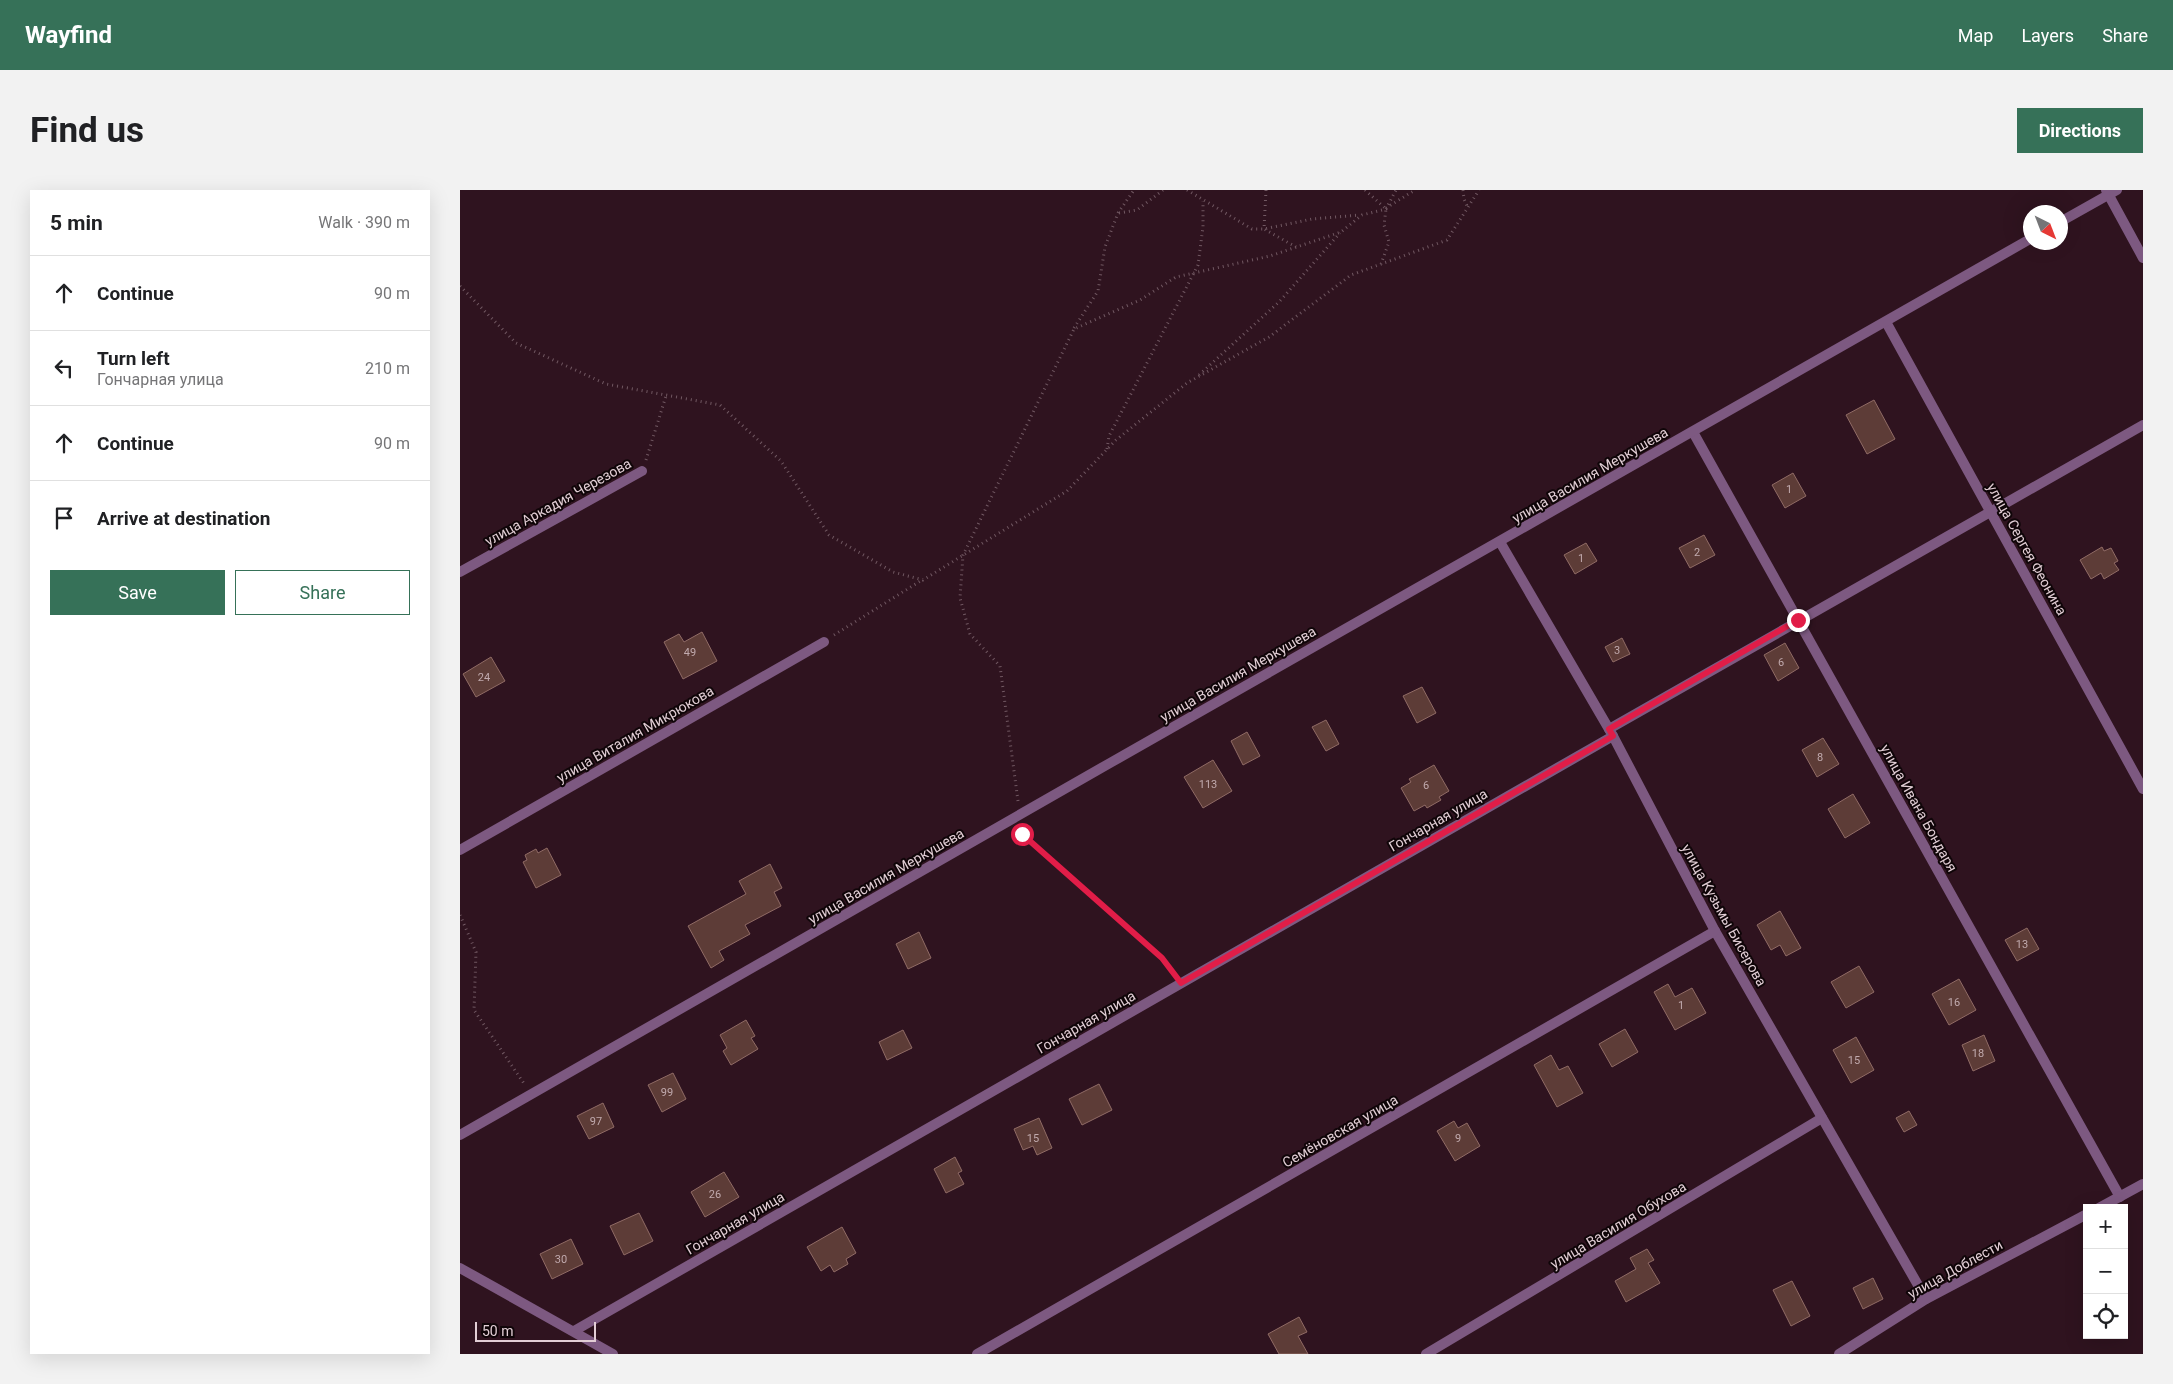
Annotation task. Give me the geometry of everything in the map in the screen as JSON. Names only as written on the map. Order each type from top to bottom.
[{"type":"street","points":[[2068,217],[2110,192],[2143,258]]},
{"type":"street","name":"улица Василия Меркушева","points":[[460,1135],[2023,243]]},
{"type":"street","name":"улица Сергея Феонина","points":[[1886,322],[2143,789]]},
{"type":"street","name":"Гончарная улица","points":[[574,1331],[1181,983],[1611,732],[1798,620],[2143,425]]},
{"type":"street","name":"улица Ивана Бондаря","points":[[1693,432],[2120,1197]]},
{"type":"street","name":"улица Аркадия Черезова","points":[[460,572],[642,470]]},
{"type":"street","name":"улица Кузьмы Бисерова","points":[[1500,542],[1611,732],[1715,931],[1926,1299]]},
{"type":"street","name":"улица Виталия Микрюкова","points":[[460,850],[824,642]]},
{"type":"street","name":"Семёновская улица","points":[[977,1354],[1715,931]]},
{"type":"street","name":"улица Василия Обухова","points":[[1426,1354],[1822,1118]]},
{"type":"street","points":[[2107,1204],[2143,1184]]},
{"type":"street","name":"улица Доблести","points":[[1839,1354],[1926,1299],[2083,1216]]},
{"type":"street","points":[[460,1268],[574,1331],[599,1350],[613,1354]]},
{"type":"path","points":[[1134,190],[1118,214],[1105,246],[1098,291],[1074,329],[963,555],[960,598],[970,634],[1000,666],[1022,834],[1162,958],[1181,983]]},
{"type":"path","points":[[1118,214],[1137,210],[1163,190]]},
{"type":"path","points":[[1187,190],[1252,229],[1264,229],[1312,219],[1362,215],[1386,209],[1415,190]]},
{"type":"path","points":[[1264,229],[1266,190]]},
{"type":"path","points":[[1365,190],[1386,209]]},
{"type":"path","points":[[1381,264],[1389,242],[1384,225],[1386,209],[1396,190]]},
{"type":"path","points":[[1463,190],[1464,200],[1468,208]]},
{"type":"path","points":[[1192,380],[1269,337],[1351,275],[1447,240],[1479,190]]},
{"type":"path","points":[[1107,449],[1109,436],[1198,265],[1203,227],[1203,201]]},
{"type":"path","points":[[824,642],[1067,490],[1107,449],[1192,380],[1280,300],[1341,232],[1362,215]]},
{"type":"path","points":[[1264,229],[1296,247]]},
{"type":"path","points":[[1074,329],[1140,300],[1176,277],[1270,256],[1341,232]]},
{"type":"path","points":[[460,286],[516,343],[606,384],[720,405],[781,461],[829,535],[893,572],[923,580]]},
{"type":"path","points":[[642,470],[666,396]]},
{"type":"path","points":[[460,915],[476,952],[474,1010],[530,1095]]},
{"type":"building","points":[[1874,400],[1895,439],[1867,454],[1846,415]]},
{"type":"building","points":[[1793,473],[1806,496],[1785,508],[1772,485]]},
{"type":"building","points":[[1704,535],[1715,555],[1690,568],[1679,548]]},
{"type":"building","points":[[1586,543],[1597,561],[1575,574],[1564,555]]},
{"type":"building","points":[[2102,547],[2104,551],[2111,548],[2118,561],[2114,563],[2119,570],[2104,579],[2101,573],[2091,579],[2080,560]]},
{"type":"building","points":[[702,632],[717,661],[683,679],[664,642],[679,634],[684,642]]},
{"type":"building","points":[[1622,638],[1630,654],[1613,662],[1605,647]]},
{"type":"building","points":[[1785,643],[1799,668],[1778,681],[1764,655]]},
{"type":"building","points":[[491,657],[505,681],[476,697],[463,674]]},
{"type":"building","points":[[1422,687],[1436,713],[1417,723],[1403,696]]},
{"type":"building","points":[[1326,720],[1339,744],[1326,751],[1312,727]]},
{"type":"building","points":[[1247,732],[1260,756],[1243,765],[1231,741]]},
{"type":"building","points":[[1823,738],[1839,764],[1817,777],[1802,750]]},
{"type":"building","points":[[1213,760],[1232,791],[1203,808],[1184,777]]},
{"type":"building","points":[[1434,765],[1449,791],[1439,797],[1441,800],[1427,808],[1425,805],[1414,811],[1401,788],[1411,782],[1409,779]]},
{"type":"building","points":[[1853,794],[1870,823],[1845,838],[1828,809]]},
{"type":"building","points":[[547,848],[561,875],[536,888],[523,862],[527,860],[525,855],[536,849],[538,853]]},
{"type":"building","points":[[770,864],[782,888],[774,892],[781,906],[745,925],[750,934],[719,951],[724,960],[711,968],[688,926],[746,894],[739,881]]},
{"type":"building","points":[[1780,911],[1801,948],[1786,956],[1780,945],[1771,950],[1757,925]]},
{"type":"building","points":[[2027,928],[2039,949],[2017,961],[2005,940]]},
{"type":"building","points":[[919,932],[931,958],[908,969],[896,944]]},
{"type":"building","points":[[1859,966],[1874,992],[1846,1008],[1831,982]]},
{"type":"building","points":[[1959,979],[1976,1010],[1949,1025],[1932,994]]},
{"type":"building","points":[[1668,984],[1675,997],[1692,988],[1706,1013],[1675,1030],[1654,992]]},
{"type":"building","points":[[746,1020],[755,1036],[751,1038],[758,1049],[731,1065],[723,1051],[727,1048],[720,1035]]},
{"type":"building","points":[[1625,1029],[1638,1052],[1612,1067],[1599,1044]]},
{"type":"building","points":[[903,1030],[912,1048],[887,1060],[879,1042]]},
{"type":"building","points":[[1984,1035],[1995,1061],[1973,1071],[1962,1045]]},
{"type":"building","points":[[1856,1037],[1874,1070],[1851,1083],[1833,1050]]},
{"type":"building","points":[[1551,1055],[1559,1070],[1568,1066],[1583,1093],[1557,1107],[1534,1065]]},
{"type":"building","points":[[673,1073],[686,1099],[662,1112],[648,1085]]},
{"type":"building","points":[[1099,1084],[1112,1110],[1082,1125],[1069,1099]]},
{"type":"building","points":[[603,1103],[614,1127],[589,1139],[577,1116]]},
{"type":"building","points":[[1909,1111],[1917,1125],[1904,1132],[1896,1118]]},
{"type":"building","points":[[1039,1118],[1052,1148],[1037,1155],[1033,1146],[1023,1150],[1014,1129]]},
{"type":"building","points":[[1454,1121],[1458,1128],[1467,1123],[1480,1146],[1455,1161],[1437,1131]]},
{"type":"building","points":[[955,1157],[962,1171],[958,1173],[964,1184],[946,1193],[934,1169]]},
{"type":"building","points":[[724,1172],[739,1197],[705,1217],[691,1192]]},
{"type":"building","points":[[639,1213],[653,1241],[624,1255],[610,1226]]},
{"type":"building","points":[[842,1227],[856,1253],[846,1259],[848,1264],[834,1272],[830,1265],[821,1271],[807,1247]]},
{"type":"building","points":[[571,1239],[583,1264],[552,1279],[540,1254]]},
{"type":"building","points":[[1647,1249],[1654,1260],[1648,1263],[1660,1283],[1626,1302],[1615,1281],[1636,1269],[1630,1258]]},
{"type":"building","points":[[1873,1278],[1883,1299],[1863,1309],[1853,1288]]},
{"type":"building","points":[[1792,1281],[1810,1316],[1791,1326],[1773,1290]]},
{"type":"building","points":[[1299,1317],[1307,1332],[1298,1336],[1308,1354],[1279,1354],[1268,1334]]},
{"type":"route","points":[[1022,834],[1162,958],[1181,983],[1613,736],[1609,729],[1798,620]]}]
